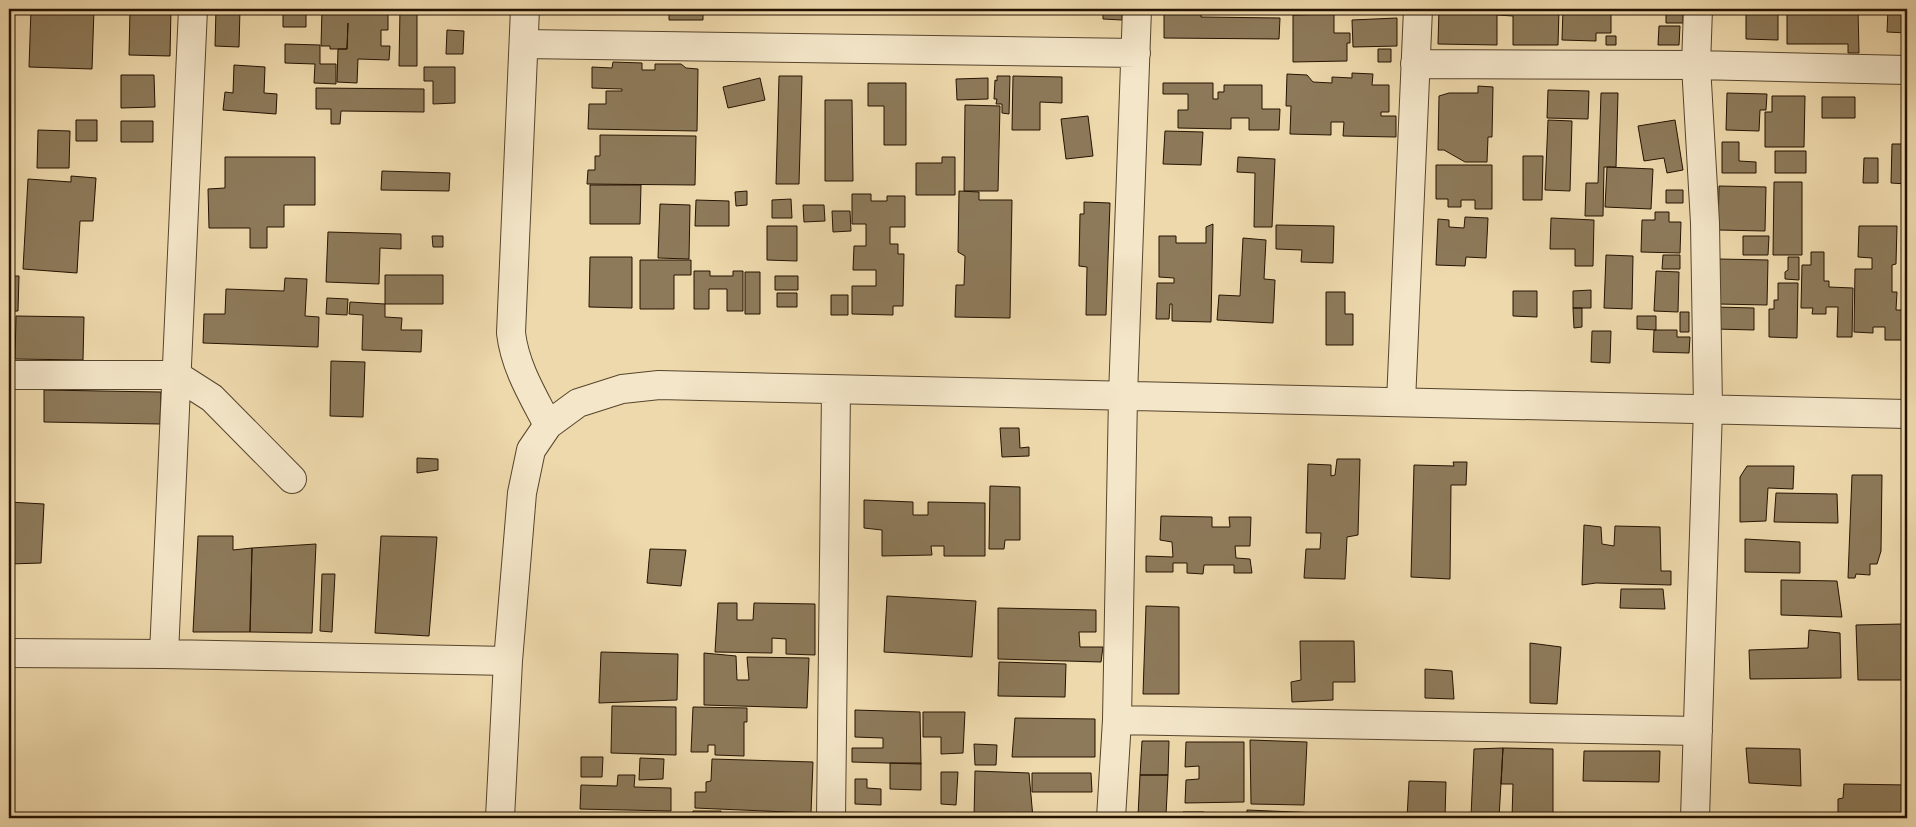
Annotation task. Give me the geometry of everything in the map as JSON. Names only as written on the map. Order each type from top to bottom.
[{"type":"street","points":[[164,654],[193,9]]},
{"type":"street","points":[[525,9],[511,333],[516,360],[548,425]]},
{"type":"street","points":[[1111,818],[1117,720],[1123,396],[1137,9]]},
{"type":"street","points":[[1400,402],[1418,9]]},
{"type":"street","points":[[1695,818],[1708,408],[1705,223],[1696,65],[1698,9]]},
{"type":"street","points":[[524,44],[1136,53]]},
{"type":"street","points":[[1415,64],[1696,65],[1907,70]]},
{"type":"street","points":[[9,375],[176,375],[212,398],[292,479]]},
{"type":"street","points":[[500,818],[508,660],[522,493],[531,450],[548,425],[578,403],[622,389],[659,385],[836,391],[985,392],[1907,414]]},
{"type":"street","points":[[831,818],[836,391]]},
{"type":"street","points":[[9,654],[164,654],[508,660]]},
{"type":"street","points":[[1117,720],[1698,731]]},
{"type":"building","points":[[31,9],[94,9],[92,69],[29,67]]},
{"type":"building","points":[[130,9],[171,9],[170,56],[129,55]]},
{"type":"building","points":[[216,9],[240,9],[239,47],[215,46]]},
{"type":"building","points":[[283,9],[306,9],[306,27],[283,27]]},
{"type":"building","points":[[322,9],[388,9],[388,30],[381,30],[381,46],[390,46],[389,60],[358,59],[357,83],[337,82],[338,49],[330,49],[330,46],[321,46]]},
{"type":"building","points":[[400,9],[417,9],[417,66],[399,66]]},
{"type":"building","points":[[669,9],[703,9],[703,20],[669,20]]},
{"type":"building","points":[[1103,9],[1122,9],[1122,20],[1103,19]]},
{"type":"building","points":[[1164,9],[1201,9],[1201,17],[1280,18],[1279,39],[1164,38]]},
{"type":"building","points":[[1439,9],[1559,9],[1558,45],[1513,45],[1513,16],[1497,15],[1497,45],[1438,44]]},
{"type":"building","points":[[1563,9],[1611,9],[1611,33],[1596,33],[1596,41],[1562,40]]},
{"type":"building","points":[[1666,9],[1683,9],[1683,23],[1666,23]]},
{"type":"building","points":[[1715,9],[1778,9],[1778,40],[1746,39],[1746,12],[1715,12]]},
{"type":"building","points":[[1787,9],[1858,9],[1859,53],[1848,53],[1848,44],[1787,44]]},
{"type":"building","points":[[1888,9],[1907,9],[1907,33],[1887,32]]},
{"type":"building","points":[[1334,14],[1334,33],[1350,33],[1350,43],[1347,43],[1347,61],[1293,62],[1293,15]]},
{"type":"building","points":[[1397,18],[1397,46],[1353,47],[1352,20]]},
{"type":"building","points":[[1659,26],[1680,26],[1679,45],[1658,45]]},
{"type":"building","points":[[447,30],[464,31],[463,54],[446,54]]},
{"type":"building","points":[[1606,36],[1616,36],[1616,45],[1606,45]]},
{"type":"building","points":[[285,44],[320,45],[320,64],[336,64],[336,84],[314,83],[315,64],[285,63]]},
{"type":"building","points":[[1378,49],[1391,49],[1391,62],[1378,62]]},
{"type":"building","points":[[613,62],[642,63],[642,70],[655,70],[655,64],[681,64],[686,68],[698,69],[697,131],[588,129],[589,104],[606,104],[606,91],[622,91],[622,89],[592,88],[592,67],[612,68]]},
{"type":"building","points":[[234,65],[265,67],[264,93],[277,94],[276,114],[223,110],[225,92],[233,93]]},
{"type":"building","points":[[424,67],[455,67],[455,103],[433,104],[433,81],[424,81]]},
{"type":"building","points":[[1352,73],[1373,74],[1372,85],[1389,85],[1389,112],[1381,112],[1381,116],[1396,116],[1396,137],[1343,136],[1344,122],[1331,122],[1331,135],[1290,134],[1291,106],[1286,106],[1287,74],[1307,75],[1313,82],[1332,83],[1332,77],[1352,78]]},
{"type":"building","points":[[121,75],[154,75],[155,107],[121,108]]},
{"type":"building","points":[[779,76],[802,76],[799,184],[776,184]]},
{"type":"building","points":[[997,76],[1010,76],[1009,114],[1002,113],[1002,104],[996,104],[997,99],[994,99]]},
{"type":"building","points":[[1013,76],[1062,77],[1062,103],[1040,102],[1040,130],[1012,130]]},
{"type":"building","points":[[760,78],[765,100],[728,108],[723,87]]},
{"type":"building","points":[[988,78],[988,99],[957,100],[956,79]]},
{"type":"building","points":[[868,83],[906,83],[906,145],[884,145],[884,106],[868,106]]},
{"type":"building","points":[[1163,83],[1213,83],[1213,99],[1218,99],[1218,92],[1224,92],[1224,85],[1262,85],[1262,109],[1280,109],[1279,130],[1249,130],[1249,118],[1231,118],[1231,129],[1178,128],[1178,110],[1188,110],[1188,94],[1163,94]]},
{"type":"building","points":[[1478,86],[1493,87],[1492,137],[1488,137],[1487,162],[1465,162],[1444,150],[1438,150],[1439,96],[1449,93],[1478,93]]},
{"type":"building","points":[[316,88],[424,89],[424,112],[341,111],[340,124],[331,124],[331,109],[316,109]]},
{"type":"building","points":[[1548,90],[1589,91],[1588,119],[1547,118]]},
{"type":"building","points":[[1601,93],[1618,93],[1616,167],[1604,167],[1603,216],[1585,216],[1586,183],[1598,183]]},
{"type":"building","points":[[1727,93],[1767,94],[1766,110],[1760,110],[1759,131],[1726,130]]},
{"type":"building","points":[[1772,96],[1805,96],[1804,147],[1765,147],[1765,112],[1772,112]]},
{"type":"building","points":[[1822,97],[1855,97],[1855,118],[1822,118]]},
{"type":"building","points":[[825,100],[852,100],[853,181],[825,181]]},
{"type":"building","points":[[965,105],[1000,106],[998,191],[964,191]]},
{"type":"building","points":[[1088,116],[1093,156],[1066,159],[1061,119]]},
{"type":"building","points":[[76,120],[97,120],[97,141],[76,141]]},
{"type":"building","points":[[1548,120],[1572,121],[1570,191],[1545,190]]},
{"type":"building","points":[[1675,120],[1683,170],[1667,173],[1664,158],[1644,161],[1638,126]]},
{"type":"building","points":[[121,121],[153,121],[153,142],[121,142]]},
{"type":"building","points":[[38,130],[70,131],[69,168],[37,168]]},
{"type":"building","points":[[1165,131],[1203,132],[1201,165],[1163,164]]},
{"type":"building","points":[[600,135],[696,136],[695,185],[587,184],[588,170],[595,170],[595,156],[600,156]]},
{"type":"building","points":[[1722,142],[1739,142],[1739,161],[1756,162],[1756,173],[1722,173]]},
{"type":"building","points":[[1892,144],[1907,144],[1907,184],[1891,183]]},
{"type":"building","points":[[1775,151],[1806,151],[1806,173],[1775,173]]},
{"type":"building","points":[[1523,156],[1543,156],[1542,200],[1523,200]]},
{"type":"building","points":[[225,157],[315,157],[315,205],[284,205],[284,227],[267,227],[267,248],[250,248],[250,228],[209,228],[208,189],[225,188]]},
{"type":"building","points":[[942,157],[955,157],[955,195],[916,195],[916,163],[942,163]]},
{"type":"building","points":[[1238,157],[1275,159],[1272,227],[1254,227],[1255,173],[1237,172]]},
{"type":"building","points":[[1864,158],[1878,158],[1878,183],[1863,183]]},
{"type":"building","points":[[1436,165],[1492,165],[1492,209],[1475,209],[1475,200],[1461,200],[1461,207],[1448,207],[1448,199],[1436,199]]},
{"type":"building","points":[[1607,167],[1653,169],[1651,209],[1605,207]]},
{"type":"building","points":[[382,171],[450,173],[449,191],[381,190]]},
{"type":"building","points":[[71,176],[96,178],[93,221],[80,221],[77,273],[23,269],[28,179],[71,182]]},
{"type":"building","points":[[1774,182],[1802,182],[1802,255],[1773,255]]},
{"type":"building","points":[[590,185],[641,185],[640,224],[590,224]]},
{"type":"building","points":[[1719,186],[1766,187],[1765,231],[1718,230]]},
{"type":"building","points":[[1666,190],[1683,190],[1683,203],[1666,203]]},
{"type":"building","points":[[747,191],[747,205],[736,206],[735,192]]},
{"type":"building","points":[[959,191],[979,192],[979,200],[1012,200],[1010,318],[955,317],[956,285],[964,285],[965,256],[958,252]]},
{"type":"building","points":[[852,194],[871,194],[871,201],[887,201],[887,196],[905,196],[905,227],[890,227],[890,244],[898,244],[898,254],[904,254],[903,306],[893,306],[893,315],[852,314],[852,286],[876,286],[876,270],[853,270],[854,246],[866,246],[866,224],[852,224]]},
{"type":"building","points":[[791,199],[792,218],[772,218],[772,200]]},
{"type":"building","points":[[696,200],[729,201],[729,226],[695,226]]},
{"type":"building","points":[[1084,202],[1110,203],[1106,315],[1086,315],[1087,267],[1079,266],[1080,214],[1084,214]]},
{"type":"building","points":[[660,204],[690,205],[689,259],[658,258]]},
{"type":"building","points":[[803,205],[824,205],[825,221],[804,222]]},
{"type":"building","points":[[832,211],[850,211],[851,231],[833,232]]},
{"type":"building","points":[[1655,212],[1669,212],[1669,222],[1681,222],[1680,253],[1641,252],[1642,220],[1655,220]]},
{"type":"building","points":[[1465,217],[1488,218],[1486,258],[1466,257],[1465,266],[1436,265],[1438,219],[1449,220],[1449,227],[1464,228]]},
{"type":"building","points":[[1551,218],[1594,220],[1593,266],[1575,266],[1575,249],[1550,249]]},
{"type":"building","points":[[1213,224],[1211,322],[1172,321],[1172,304],[1170,304],[1169,319],[1156,319],[1157,283],[1174,283],[1174,278],[1159,277],[1159,236],[1176,236],[1176,243],[1206,243],[1206,227]]},
{"type":"building","points":[[1276,225],[1334,226],[1333,263],[1301,262],[1302,250],[1276,249]]},
{"type":"building","points":[[767,226],[797,226],[797,261],[767,260]]},
{"type":"building","points":[[1859,226],[1897,226],[1896,264],[1892,265],[1892,292],[1897,292],[1896,310],[1905,310],[1905,299],[1907,299],[1907,340],[1885,340],[1885,327],[1873,327],[1873,333],[1854,332],[1855,269],[1872,269],[1872,258],[1858,257]]},
{"type":"building","points":[[328,232],[401,234],[401,249],[380,248],[379,284],[326,282]]},
{"type":"building","points":[[432,236],[443,236],[443,247],[433,247]]},
{"type":"building","points":[[1743,236],[1769,236],[1768,255],[1743,255]]},
{"type":"building","points":[[1243,238],[1266,240],[1264,279],[1275,280],[1273,323],[1217,320],[1219,295],[1240,296]]},
{"type":"building","points":[[1811,252],[1824,252],[1824,281],[1829,281],[1829,287],[1853,288],[1852,337],[1837,337],[1838,307],[1826,307],[1826,314],[1812,314],[1813,308],[1801,308],[1802,265],[1811,265]]},
{"type":"building","points":[[1606,255],[1633,256],[1632,309],[1604,308]]},
{"type":"building","points":[[1663,255],[1680,255],[1680,269],[1662,269]]},
{"type":"building","points":[[590,257],[632,257],[632,308],[589,307]]},
{"type":"building","points":[[1788,257],[1799,257],[1799,280],[1785,279],[1785,272],[1788,270]]},
{"type":"building","points":[[1719,259],[1768,260],[1767,305],[1718,304]]},
{"type":"building","points":[[640,260],[691,260],[691,275],[674,275],[674,309],[640,309]]},
{"type":"building","points":[[694,271],[710,271],[710,276],[733,276],[733,271],[743,271],[743,311],[727,311],[727,289],[709,289],[709,309],[694,309]]},
{"type":"building","points":[[1656,271],[1679,272],[1678,312],[1654,311]]},
{"type":"building","points":[[745,272],[760,272],[760,314],[745,314]]},
{"type":"building","points":[[385,275],[443,275],[443,304],[385,304]]},
{"type":"building","points":[[9,276],[19,276],[18,311],[9,311]]},
{"type":"building","points":[[775,276],[798,276],[798,290],[775,290]]},
{"type":"building","points":[[285,278],[307,279],[305,316],[319,317],[318,347],[203,343],[204,314],[225,314],[226,289],[284,291]]},
{"type":"building","points":[[1778,283],[1798,283],[1797,338],[1769,337],[1769,309],[1774,309],[1774,300],[1778,300]]},
{"type":"building","points":[[1591,290],[1591,308],[1573,308],[1573,291]]},
{"type":"building","points":[[1513,291],[1537,291],[1537,317],[1513,316]]},
{"type":"building","points":[[1326,292],[1345,292],[1345,314],[1353,314],[1353,345],[1326,345]]},
{"type":"building","points":[[777,293],[797,293],[797,307],[777,307]]},
{"type":"building","points":[[831,295],[848,295],[848,315],[831,315]]},
{"type":"building","points":[[327,298],[348,299],[347,315],[326,314]]},
{"type":"building","points":[[350,302],[385,304],[385,317],[402,318],[401,330],[422,330],[421,352],[362,350],[363,315],[349,314]]},
{"type":"building","points":[[1716,307],[1754,308],[1754,330],[1715,329]]},
{"type":"building","points":[[1573,308],[1582,308],[1582,327],[1574,328]]},
{"type":"building","points":[[1680,312],[1689,312],[1689,332],[1680,332]]},
{"type":"building","points":[[16,316],[84,317],[83,360],[15,359]]},
{"type":"building","points":[[1637,316],[1656,316],[1656,330],[1637,329]]},
{"type":"building","points":[[1654,330],[1677,330],[1677,337],[1690,337],[1689,353],[1653,352]]},
{"type":"building","points":[[1592,331],[1611,331],[1610,363],[1591,362]]},
{"type":"building","points":[[331,361],[365,362],[363,417],[330,416]]},
{"type":"building","points":[[44,390],[161,392],[160,424],[44,422]]},
{"type":"building","points":[[1000,428],[1019,428],[1020,448],[1029,447],[1029,456],[1002,457]]},
{"type":"building","points":[[417,458],[438,459],[438,470],[417,473]]},
{"type":"building","points":[[1337,459],[1360,459],[1358,535],[1347,537],[1345,579],[1304,578],[1306,549],[1320,549],[1321,533],[1306,533],[1308,464],[1331,465],[1331,476],[1335,475]]},
{"type":"building","points":[[1453,462],[1467,462],[1466,485],[1451,485],[1450,579],[1411,577],[1414,465],[1454,466]]},
{"type":"building","points":[[1747,466],[1794,466],[1793,489],[1768,488],[1766,521],[1740,522],[1740,477]]},
{"type":"building","points":[[1852,475],[1882,475],[1881,551],[1877,564],[1870,564],[1870,575],[1856,574],[1855,578],[1848,578]]},
{"type":"building","points":[[990,486],[1020,487],[1020,540],[1005,540],[1004,549],[989,549]]},
{"type":"building","points":[[1776,493],[1837,494],[1838,523],[1774,522]]},
{"type":"building","points":[[864,500],[913,502],[913,515],[928,515],[928,502],[985,503],[985,556],[944,556],[944,546],[931,546],[932,555],[882,556],[882,530],[864,528]]},
{"type":"building","points":[[9,502],[44,504],[41,563],[9,564]]},
{"type":"building","points":[[1161,516],[1212,517],[1212,527],[1230,527],[1229,517],[1251,517],[1250,546],[1235,546],[1236,558],[1250,559],[1252,573],[1234,573],[1234,565],[1204,565],[1203,574],[1187,573],[1187,563],[1173,563],[1173,572],[1146,572],[1146,556],[1173,557],[1172,542],[1160,540]]},
{"type":"building","points":[[1584,525],[1601,527],[1602,544],[1614,546],[1615,526],[1660,527],[1661,571],[1671,571],[1671,585],[1596,583],[1582,585]]},
{"type":"building","points":[[198,536],[233,536],[233,550],[252,548],[250,632],[193,632]]},
{"type":"building","points":[[381,536],[437,537],[429,636],[375,633]]},
{"type":"building","points":[[1745,539],[1800,542],[1800,573],[1745,572]]},
{"type":"building","points":[[316,544],[312,633],[250,632],[252,548]]},
{"type":"building","points":[[650,549],[686,550],[681,586],[647,583]]},
{"type":"building","points":[[322,574],[335,574],[332,632],[320,631]]},
{"type":"building","points":[[1781,580],[1837,581],[1842,617],[1781,615]]},
{"type":"building","points":[[1621,589],[1663,589],[1665,609],[1620,608]]},
{"type":"building","points":[[887,596],[976,601],[972,657],[884,652]]},
{"type":"building","points":[[718,603],[737,603],[737,620],[753,620],[754,603],[815,604],[815,655],[786,654],[786,639],[772,638],[772,653],[715,652]]},
{"type":"building","points":[[1146,606],[1179,607],[1179,694],[1143,694]]},
{"type":"building","points":[[998,608],[1096,610],[1096,632],[1079,632],[1080,647],[1103,647],[1101,662],[998,659]]},
{"type":"building","points":[[1902,624],[1904,680],[1858,680],[1856,625]]},
{"type":"building","points":[[1809,630],[1840,633],[1841,678],[1750,679],[1749,650],[1808,648]]},
{"type":"building","points":[[1300,641],[1354,641],[1355,682],[1333,682],[1333,700],[1292,702],[1291,682],[1301,680]]},
{"type":"building","points":[[1530,643],[1561,647],[1557,704],[1530,703]]},
{"type":"building","points":[[601,652],[678,654],[677,700],[599,703]]},
{"type":"building","points":[[704,653],[736,656],[737,680],[749,680],[747,657],[809,658],[807,708],[704,705]]},
{"type":"building","points":[[999,662],[1066,664],[1065,697],[998,696]]},
{"type":"building","points":[[1425,669],[1452,671],[1454,699],[1425,698]]},
{"type":"building","points":[[612,706],[676,707],[676,755],[611,753]]},
{"type":"building","points":[[693,707],[747,708],[747,722],[744,722],[744,756],[715,755],[715,745],[708,745],[708,752],[691,752]]},
{"type":"building","points":[[855,710],[920,712],[921,764],[852,762],[852,748],[883,748],[883,738],[855,737]]},
{"type":"building","points":[[923,712],[965,712],[963,753],[941,754],[941,737],[923,737]]},
{"type":"building","points":[[1015,718],[1095,719],[1095,757],[1012,757]]},
{"type":"building","points":[[1250,740],[1307,742],[1304,805],[1251,804]]},
{"type":"building","points":[[1142,741],[1169,741],[1168,775],[1140,775]]},
{"type":"building","points":[[1186,742],[1244,742],[1244,802],[1185,803],[1186,780],[1199,779],[1199,766],[1185,767]]},
{"type":"building","points":[[974,744],[997,745],[996,765],[975,765]]},
{"type":"building","points":[[1503,748],[1553,749],[1553,818],[1512,818],[1513,784],[1501,784]]},
{"type":"building","points":[[1503,748],[1499,818],[1471,816],[1474,749]]},
{"type":"building","points":[[1746,748],[1800,749],[1801,786],[1749,783]]},
{"type":"building","points":[[1584,751],[1660,751],[1659,782],[1583,781]]},
{"type":"building","points":[[581,757],[603,757],[602,777],[581,777]]},
{"type":"building","points":[[640,758],[664,759],[663,779],[639,780]]},
{"type":"building","points":[[712,759],[813,762],[811,813],[695,808],[695,792],[706,792],[706,782],[711,781]]},
{"type":"building","points":[[890,763],[921,763],[921,790],[890,789]]},
{"type":"building","points":[[975,771],[1029,773],[1033,818],[974,818]]},
{"type":"building","points":[[941,772],[958,772],[956,805],[941,804]]},
{"type":"building","points":[[1032,773],[1091,773],[1092,792],[1032,792]]},
{"type":"building","points":[[618,775],[635,775],[634,787],[671,788],[671,811],[580,809],[581,785],[617,786]]},
{"type":"building","points":[[1140,775],[1168,775],[1166,815],[1138,816]]},
{"type":"building","points":[[855,779],[867,779],[867,788],[881,789],[881,805],[855,804]]},
{"type":"building","points":[[1409,781],[1446,782],[1445,818],[1407,818]]},
{"type":"building","points":[[1844,784],[1907,785],[1907,818],[1838,818],[1838,799],[1843,798]]},
{"type":"building","points":[[1247,810],[1343,814],[1343,818],[1247,818]]},
{"type":"building","points":[[693,811],[721,811],[721,818],[692,818]]},
{"type":"building","points":[[1183,812],[1204,812],[1204,818],[1183,818]]},
{"type":"building","points":[[594,813],[650,813],[650,818],[594,818]]}]
